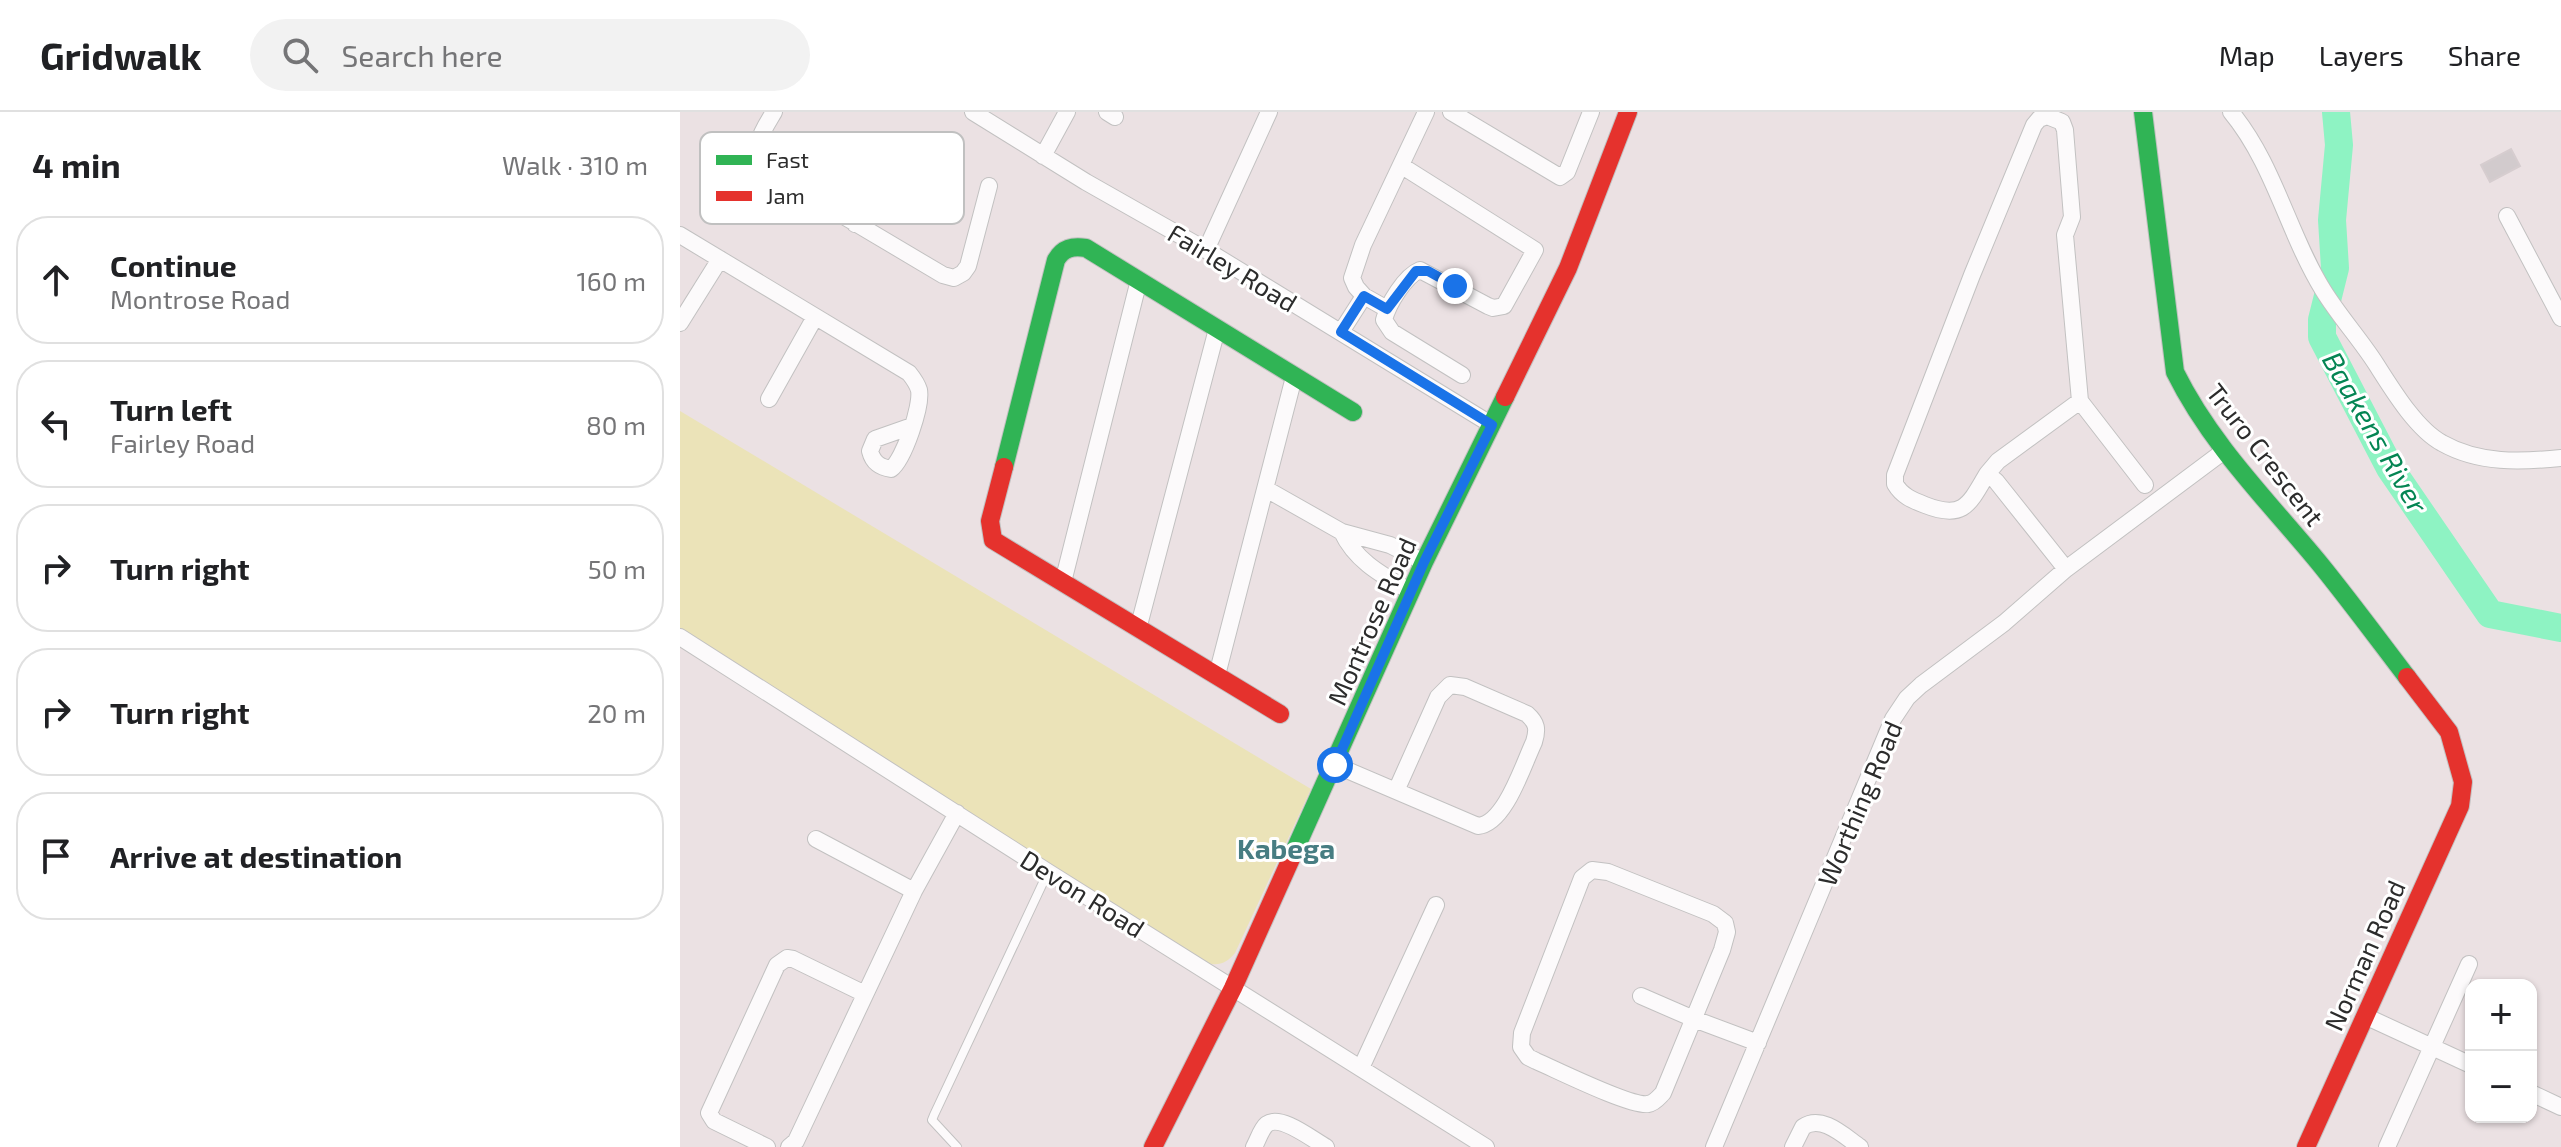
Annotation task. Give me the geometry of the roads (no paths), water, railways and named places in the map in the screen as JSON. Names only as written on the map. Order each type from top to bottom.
[{"type":"street","points":[[763,132],[774,112]]},
{"type":"street","name":"Fairley Road","points":[[973,112],[1492,425]]},
{"type":"street","points":[[1043,156],[1067,112]]},
{"type":"street","points":[[1206,250],[1269,112]]},
{"type":"street","points":[[1387,309],[1364,296],[1352,278],[1356,263],[1426,112]]},
{"type":"street","points":[[1451,112],[1560,177],[1567,172],[1591,112]]},
{"type":"street","name":"Montrose Road","points":[[1153,1147],[1233,988],[1424,562],[1568,268],[1628,112]]},
{"type":"street","name":"Truro Crescent","points":[[2143,112],[2175,372],[2224,451],[2321,565],[2449,732],[2463,782]]},
{"type":"street","points":[[2231,112],[2258,151],[2290,225],[2328,297],[2424,429],[2441,443],[2485,459],[2561,458]]},
{"type":"street","points":[[2080,401],[1998,461],[1973,498],[1954,512],[1944,513],[1910,499],[1895,484],[1895,475],[1972,275],[2034,125],[2047,116],[2062,122],[2065,130],[2072,217],[2065,235],[2080,401],[2145,485]]},
{"type":"street","points":[[1402,166],[1535,250],[1504,306],[1488,306],[1428,271],[1420,270],[1413,272],[1387,309],[1384,320],[1392,332],[1462,375]]},
{"type":"street","points":[[855,224],[943,275],[954,278],[968,266],[989,186]]},
{"type":"street","points":[[2507,216],[2561,318]]},
{"type":"street","points":[[680,235],[909,373],[916,381],[919,401],[912,426]]},
{"type":"street","points":[[1280,714],[993,540],[990,521],[1056,260],[1061,251],[1076,246],[1086,248],[1353,412]]},
{"type":"street","points":[[680,323],[720,259]]},
{"type":"street","points":[[1063,582],[1139,280]]},
{"type":"street","points":[[1341,332],[1364,296]]},
{"type":"street","points":[[769,399],[815,317]]},
{"type":"street","points":[[1138,629],[1217,329]]},
{"type":"street","points":[[1217,675],[1294,377]]},
{"type":"street","name":"Worthing Road","points":[[1714,1147],[1893,719],[1907,698],[2004,623],[2066,569],[2224,451]]},
{"type":"street","points":[[1987,474],[2066,569]]},
{"type":"street","points":[[1266,489],[1342,532],[1390,545],[1424,562]]},
{"type":"street","points":[[1342,532],[1369,567],[1411,592]]},
{"type":"street","name":"Devon Road","points":[[680,637],[1486,1147]]},
{"type":"street","points":[[1335,765],[1478,826],[1485,825],[1496,817],[1507,799],[1537,734],[1535,721],[1527,714],[1465,687],[1450,685],[1438,697],[1396,791]]},
{"type":"street","name":"Norman Road","points":[[2306,1147],[2460,806],[2463,782]]},
{"type":"street","points":[[789,1147],[796,1141],[914,891],[957,813]]},
{"type":"street","points":[[816,839],[914,891]]},
{"type":"street","points":[[1592,870],[1608,872],[1713,914],[1725,923],[1725,940],[1694,1019],[1663,1093],[1648,1104],[1627,1100],[1536,1061],[1524,1052],[1521,1047],[1522,1033],[1586,873],[1592,870]]},
{"type":"street","points":[[1361,1068],[1436,905]]},
{"type":"street","points":[[767,1147],[714,1121],[709,1113],[777,965],[787,958],[793,959],[865,994]]},
{"type":"street","points":[[2387,1147],[2469,964]]},
{"type":"street","points":[[1641,996],[1758,1043]]},
{"type":"street","points":[[2365,1016],[2465,1062]]},
{"type":"street","points":[[2537,1096],[2561,1107]]},
{"type":"street","points":[[1254,1147],[1266,1126],[1275,1121],[1285,1123],[1326,1147]]},
{"type":"street","points":[[1793,1147],[1803,1127],[1816,1122],[1860,1147]]},
{"type":"lane","points":[[957,1147],[932,1120],[1048,872]]},
{"type":"waterway","name":"Baakens River","points":[[2336,112],[2339,145],[2332,220],[2335,268],[2322,320],[2322,337],[2390,468],[2490,614],[2561,628]]},
{"type":"district","name":"Kabega","points":[[1286,848]]}]
